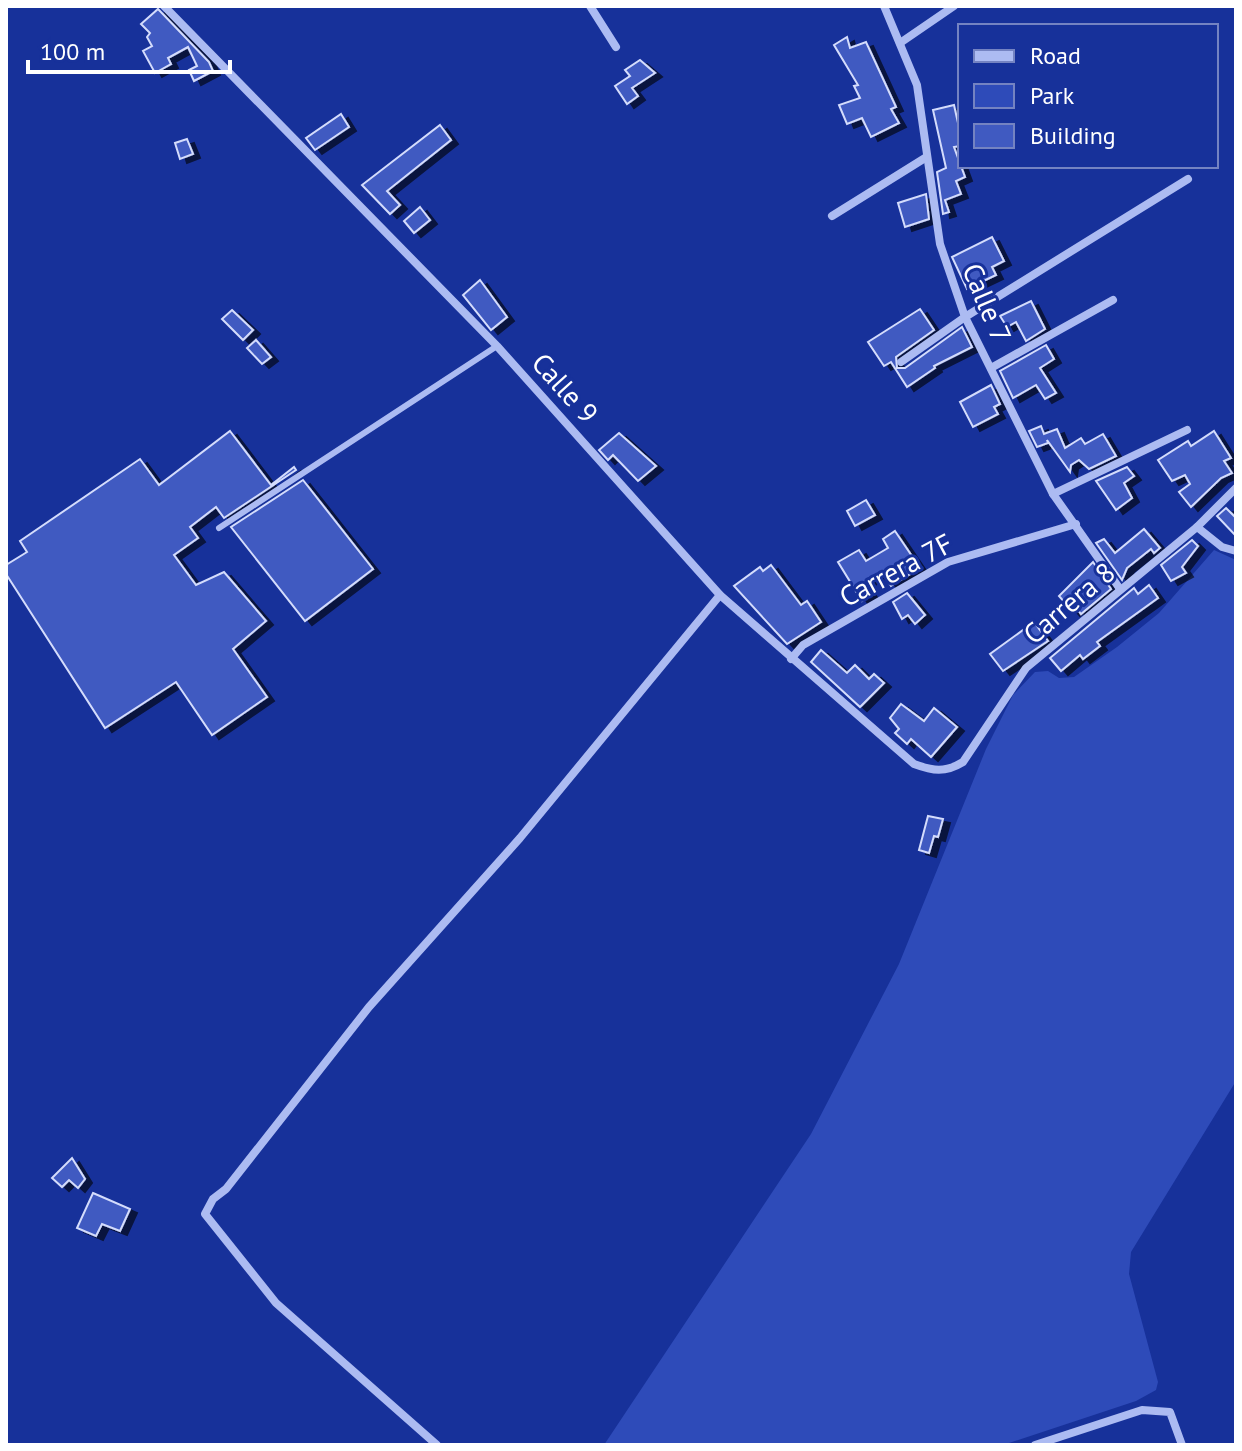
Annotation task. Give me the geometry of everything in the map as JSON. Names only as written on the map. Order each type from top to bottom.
[{"type":"street","name":"Calle 9","points":[[164,6],[497,346],[720,595],[914,764],[932,771],[950,769]]},
{"type":"street","points":[[590,6],[616,47]]},
{"type":"street","name":"Calle 7","points":[[884,6],[917,85],[925,158],[940,244],[965,317],[1053,494],[1120,589]]},
{"type":"street","points":[[900,43],[954,6]]},
{"type":"street","points":[[832,216],[925,158]]},
{"type":"street","points":[[901,362],[965,317],[1188,179]]},
{"type":"street","points":[[991,368],[1113,300]]},
{"type":"street","points":[[1053,494],[1187,430]]},
{"type":"street","name":"Carrera 8","points":[[950,769],[963,762],[1026,668],[1197,527],[1236,488]]},
{"type":"street","name":"Carrera 7F","points":[[791,659],[803,645],[948,562],[1076,524]]},
{"type":"street","points":[[1197,527],[1222,547],[1236,551]]},
{"type":"street","points":[[437,1445],[276,1303],[205,1214],[213,1199],[226,1189],[369,1007],[520,838],[720,595]]},
{"type":"street","points":[[1035,1445],[1142,1410],[1170,1412],[1182,1445]]},
{"type":"lane","points":[[219,528],[497,346]]},
{"type":"green space","points":[[1214,550],[1236,560],[1236,1081],[1131,1252],[1129,1274],[1158,1382],[1156,1390],[1136,1401],[1003,1445],[604,1445],[811,1134],[899,964],[986,749],[1013,695],[1035,672],[1048,671],[1059,678],[1074,677],[1117,647],[1159,613]]},
{"type":"building","points":[[158,9],[209,62],[213,71],[194,81],[189,70],[197,66],[188,47],[168,58],[171,64],[155,73],[143,51],[152,46],[147,37],[150,33],[141,24]]},
{"type":"building","points":[[847,37],[850,48],[866,42],[896,107],[891,109],[899,123],[871,137],[862,118],[847,124],[839,105],[860,98],[854,86],[858,85],[834,45]]},
{"type":"building","points":[[640,60],[655,73],[632,88],[638,96],[627,104],[615,86],[630,76],[625,70]]},
{"type":"building","points":[[954,105],[958,146],[954,147],[958,168],[962,168],[965,177],[956,181],[961,194],[945,200],[949,212],[943,214],[937,172],[946,168],[933,110]]},
{"type":"building","points":[[341,114],[349,127],[315,150],[306,138]]},
{"type":"building","points":[[440,125],[451,140],[387,191],[400,205],[390,214],[362,185]]},
{"type":"building","points":[[187,139],[193,154],[180,159],[175,143]]},
{"type":"building","points":[[926,194],[929,219],[905,227],[898,203]]},
{"type":"building","points":[[420,207],[430,220],[414,233],[404,221]]},
{"type":"building","points":[[992,237],[1004,261],[992,267],[996,275],[967,289],[952,257]]},
{"type":"building","points":[[480,280],[507,317],[491,330],[463,295]]},
{"type":"building","points":[[1031,301],[1045,329],[1026,341],[1016,322],[1007,327],[1000,316]]},
{"type":"building","points":[[920,309],[934,330],[896,357],[897,368],[905,368],[962,327],[972,347],[934,366],[907,387],[891,362],[884,366],[868,342]]},
{"type":"building","points":[[232,310],[253,330],[243,340],[222,319]]},
{"type":"building","points":[[256,340],[271,357],[262,364],[247,348]]},
{"type":"building","points":[[1046,345],[1054,359],[1040,368],[1056,393],[1045,399],[1036,385],[1013,398],[1000,371]]},
{"type":"building","points":[[991,385],[1000,404],[994,407],[998,414],[973,427],[960,402]]},
{"type":"building","points":[[1041,426],[1044,434],[1057,429],[1065,448],[1081,438],[1085,444],[1103,434],[1116,456],[1089,469],[1079,460],[1071,465],[1070,472],[1047,440],[1048,443],[1037,447],[1029,431]]},
{"type":"building","points":[[230,431],[271,485],[294,467],[296,470],[224,518],[216,507],[190,527],[198,538],[174,555],[196,585],[224,572],[266,621],[233,649],[267,697],[212,735],[176,682],[105,728],[6,574],[6,565],[27,552],[20,541],[140,459],[159,485]]},
{"type":"building","points":[[1214,431],[1231,458],[1224,461],[1232,473],[1221,478],[1191,507],[1179,492],[1190,484],[1185,475],[1172,481],[1158,460],[1188,441],[1191,446]]},
{"type":"building","points":[[619,433],[656,466],[638,481],[613,455],[608,460],[599,450]]},
{"type":"building","points":[[1127,467],[1134,476],[1124,483],[1132,498],[1116,510],[1096,481]]},
{"type":"building","points":[[303,480],[373,569],[305,621],[231,527]]},
{"type":"building","points":[[866,500],[875,515],[855,526],[847,511]]},
{"type":"building","points":[[1226,508],[1236,518],[1236,536],[1217,516]]},
{"type":"building","points":[[1144,529],[1160,548],[1154,553],[1151,549],[1127,568],[1122,580],[1096,543],[1104,539],[1115,553]]},
{"type":"building","points":[[895,531],[920,568],[891,586],[882,572],[864,584],[871,595],[862,601],[838,562],[859,550],[866,561],[888,548],[883,539]]},
{"type":"building","points":[[1192,540],[1198,546],[1182,567],[1186,573],[1171,581],[1161,565]]},
{"type":"building","points":[[1093,562],[1111,589],[1081,614],[1077,609],[1073,612],[1059,596]]},
{"type":"building","points":[[771,565],[801,605],[807,601],[821,622],[787,644],[734,586],[760,567],[763,571]]},
{"type":"building","points":[[1149,585],[1158,598],[1097,642],[1100,646],[1083,659],[1080,655],[1061,671],[1050,658],[1134,588],[1138,594]]},
{"type":"building","points":[[907,593],[925,615],[915,624],[908,615],[902,619],[893,602]]},
{"type":"building","points":[[1034,622],[1048,641],[1003,671],[990,654]]},
{"type":"building","points":[[821,650],[847,673],[855,665],[869,679],[874,674],[884,683],[860,707],[811,662]]},
{"type":"building","points":[[901,704],[924,721],[934,708],[957,727],[931,757],[911,739],[907,744],[895,733],[899,729],[890,718]]},
{"type":"building","points":[[928,816],[943,819],[929,853],[919,850]]},
{"type":"building","points":[[72,1158],[85,1179],[78,1188],[69,1180],[62,1187],[52,1178]]},
{"type":"building","points":[[93,1193],[130,1209],[120,1231],[102,1224],[96,1236],[77,1228]]}]
